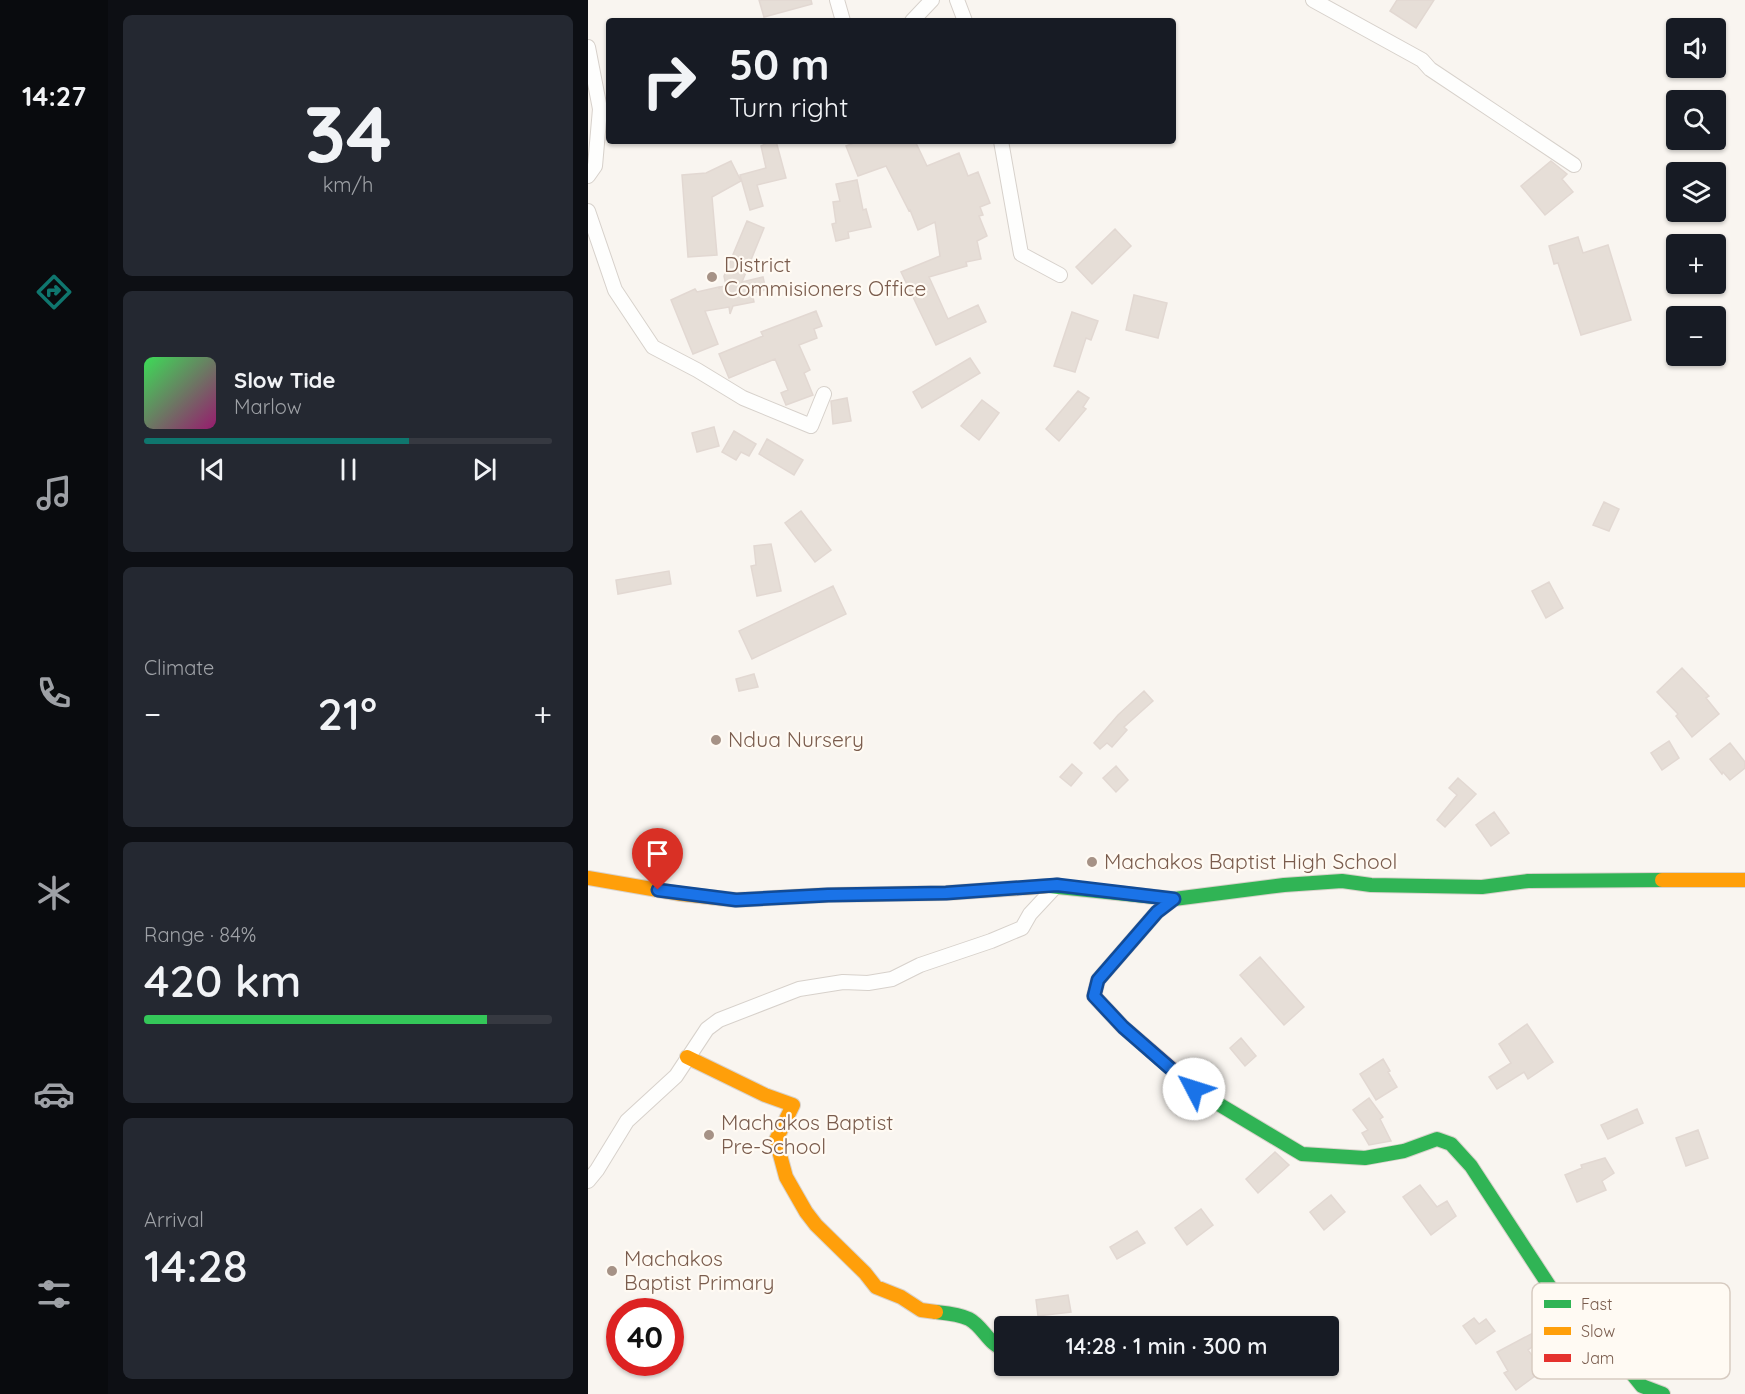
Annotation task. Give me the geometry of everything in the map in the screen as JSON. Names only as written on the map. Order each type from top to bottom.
[{"type":"street","points":[[837,0],[842,18]]},
{"type":"street","points":[[915,18],[932,0]]},
{"type":"street","points":[[957,0],[964,18]]},
{"type":"street","points":[[1313,0],[1422,60],[1430,69],[1574,165]]},
{"type":"street","points":[[588,48],[599,110],[595,166],[588,176]]},
{"type":"street","points":[[1002,144],[1021,254],[1060,275]]},
{"type":"street","points":[[588,211],[615,290],[653,346],[743,398],[811,426],[824,394]]},
{"type":"street","points":[[588,878],[681,894],[736,900],[828,895],[946,893],[1057,885],[1174,899],[1284,885],[1342,881],[1371,885],[1482,887],[1528,881],[1745,880]]},
{"type":"street","points":[[588,1180],[597,1170],[627,1121],[676,1076],[707,1029],[719,1020],[799,989],[843,982],[868,983],[892,979],[920,964],[1022,928],[1030,914],[1057,885]]},
{"type":"street","points":[[1174,899],[1157,912],[1098,980],[1094,996],[1123,1027],[1206,1098],[1302,1154],[1365,1158],[1404,1151],[1437,1139],[1451,1144],[1472,1166],[1548,1283]]},
{"type":"street","points":[[687,1057],[765,1095],[793,1105],[776,1140],[786,1177],[816,1225],[866,1274],[876,1287],[901,1297],[921,1311],[948,1313],[969,1318],[994,1342]]},
{"type":"street","points":[[1636,1379],[1642,1386],[1664,1394]]},
{"type":"building","points":[[759,0],[811,0],[812,4],[764,17]]},
{"type":"building","points":[[1397,0],[1434,0],[1416,28],[1390,11]]},
{"type":"building","points":[[777,144],[786,178],[757,185],[763,206],[750,210],[740,175],[766,168],[761,146]]},
{"type":"building","points":[[851,144],[916,144],[927,166],[959,153],[968,176],[978,172],[990,203],[980,207],[983,215],[979,216],[987,236],[977,241],[981,259],[966,262],[967,266],[929,277],[948,319],[978,305],[986,322],[936,345],[901,272],[940,256],[935,222],[918,230],[886,166],[858,176],[846,146]]},
{"type":"building","points":[[731,161],[741,181],[712,197],[717,255],[688,257],[682,175],[706,173]]},
{"type":"building","points":[[1551,161],[1567,174],[1562,179],[1573,192],[1545,215],[1521,186]]},
{"type":"building","points":[[857,180],[863,210],[866,209],[871,227],[848,232],[849,238],[836,241],[832,224],[836,223],[833,202],[840,201],[836,184]]},
{"type":"building","points":[[747,221],[764,228],[742,282],[763,277],[766,290],[752,293],[754,302],[733,306],[730,314],[729,307],[705,311],[718,344],[693,354],[671,300],[695,289],[697,292],[726,286],[724,276]]},
{"type":"building","points":[[1115,229],[1131,246],[1092,284],[1076,267]]},
{"type":"building","points":[[1578,237],[1583,253],[1608,245],[1631,320],[1581,335],[1558,263],[1554,264],[1549,246]]},
{"type":"building","points":[[1134,295],[1167,303],[1158,338],[1126,330]]},
{"type":"building","points":[[816,311],[822,326],[814,329],[817,338],[799,345],[810,370],[804,373],[813,395],[786,405],[781,393],[788,390],[775,359],[729,378],[719,354],[763,336],[761,332]]},
{"type":"building","points":[[1072,312],[1098,321],[1091,340],[1086,338],[1075,372],[1054,366]]},
{"type":"building","points":[[970,358],[980,373],[922,408],[913,392]]},
{"type":"building","points":[[1078,391],[1089,398],[1083,407],[1086,409],[1059,441],[1046,429]]},
{"type":"building","points":[[847,398],[851,421],[833,424],[831,401]]},
{"type":"building","points":[[982,400],[999,413],[979,440],[961,426]]},
{"type":"building","points":[[714,427],[719,446],[697,452],[692,433]]},
{"type":"building","points":[[734,431],[756,444],[749,456],[741,452],[736,460],[722,452]]},
{"type":"building","points":[[767,439],[803,460],[794,475],[759,454]]},
{"type":"building","points":[[1604,502],[1619,509],[1609,531],[1593,525]]},
{"type":"building","points":[[801,511],[831,550],[815,562],[785,523]]},
{"type":"building","points":[[771,544],[781,591],[757,596],[751,566],[756,565],[754,546]]},
{"type":"building","points":[[669,571],[671,584],[618,594],[616,580]]},
{"type":"building","points":[[1549,582],[1563,608],[1546,618],[1532,591]]},
{"type":"building","points":[[833,586],[846,614],[752,659],[739,631]]},
{"type":"building","points":[[1682,668],[1709,696],[1706,698],[1719,714],[1692,737],[1676,716],[1678,714],[1657,692]]},
{"type":"building","points":[[754,674],[758,687],[739,691],[736,679]]},
{"type":"building","points":[[1144,691],[1153,701],[1124,727],[1127,730],[1112,747],[1107,743],[1100,749],[1094,743],[1118,715]]},
{"type":"building","points":[[1669,741],[1679,758],[1662,770],[1651,753]]},
{"type":"building","points":[[1730,743],[1745,762],[1745,768],[1730,780],[1710,759]]},
{"type":"building","points":[[1072,764],[1082,773],[1071,786],[1060,777]]},
{"type":"building","points":[[1116,766],[1128,780],[1116,792],[1103,778]]},
{"type":"building","points":[[1458,778],[1476,794],[1445,827],[1437,820],[1457,795],[1449,788]]},
{"type":"building","points":[[1494,812],[1509,833],[1491,846],[1476,825]]},
{"type":"building","points":[[1260,957],[1304,1007],[1284,1025],[1240,975]]},
{"type":"building","points":[[1527,1024],[1553,1062],[1528,1079],[1524,1072],[1497,1089],[1489,1077],[1511,1063],[1499,1044]]},
{"type":"building","points":[[1241,1038],[1256,1056],[1245,1066],[1230,1048]]},
{"type":"building","points":[[1383,1059],[1397,1087],[1376,1100],[1360,1074]]},
{"type":"building","points":[[1369,1098],[1383,1117],[1380,1119],[1391,1141],[1369,1145],[1362,1133],[1368,1130],[1353,1110]]},
{"type":"building","points":[[1637,1109],[1643,1123],[1608,1139],[1601,1125]]},
{"type":"building","points":[[1698,1130],[1708,1158],[1686,1166],[1676,1138]]},
{"type":"building","points":[[1275,1152],[1289,1165],[1258,1193],[1246,1179]]},
{"type":"building","points":[[1605,1158],[1614,1173],[1602,1181],[1606,1190],[1577,1202],[1565,1175],[1582,1168],[1581,1165]]},
{"type":"building","points":[[1420,1185],[1437,1207],[1447,1201],[1456,1216],[1431,1235],[1403,1197]]},
{"type":"building","points":[[1331,1195],[1345,1212],[1324,1230],[1310,1212]]},
{"type":"building","points":[[1201,1209],[1213,1225],[1187,1245],[1175,1228]]},
{"type":"building","points":[[1137,1231],[1145,1243],[1117,1259],[1110,1247]]},
{"type":"building","points":[[1068,1295],[1071,1312],[1038,1316],[1036,1300]]},
{"type":"building","points":[[1474,1318],[1479,1324],[1486,1319],[1495,1331],[1476,1344],[1463,1326]]},
{"type":"building","points":[[1532,1334],[1532,1347],[1528,1350],[1532,1355],[1532,1378],[1516,1390],[1504,1373],[1508,1371],[1497,1352]]},
{"type":"traffic: fast","points":[[1049,886],[1174,899],[1284,885],[1342,881],[1371,885],[1482,887],[1528,881],[1662,880]]},
{"type":"traffic: fast","points":[[1200,1093],[1302,1154],[1365,1158],[1404,1151],[1437,1139],[1451,1144],[1471,1166],[1547,1283]]},
{"type":"traffic: fast","points":[[936,1312],[969,1319],[994,1343]]},
{"type":"traffic: fast","points":[[1636,1379],[1642,1386],[1663,1394]]},
{"type":"traffic: slow","points":[[588,878],[681,894],[736,900],[828,895],[946,893],[1049,886]]},
{"type":"traffic: slow","points":[[1662,880],[1745,880]]},
{"type":"traffic: slow","points":[[687,1057],[765,1095],[793,1105],[776,1140],[786,1177],[806,1212],[876,1287],[901,1297],[921,1310],[936,1312]]},
{"type":"traffic: jam","points":[[1174,899],[1157,912],[1098,980],[1094,996],[1123,1027],[1200,1093]]},
{"type":"place","name":"District Commisioners Office","points":[[712,277]]},
{"type":"place","name":"Ndua Nursery","points":[[716,740]]},
{"type":"place","name":"Machakos Baptist High School","points":[[1092,862]]},
{"type":"place","name":"Machakos Baptist Pre-School","points":[[709,1135]]},
{"type":"place","name":"Machakos Baptist Primary","points":[[612,1271]]},
{"type":"route","points":[[658,890],[736,900],[756,897],[946,893],[1057,885],[1174,899],[1157,912],[1112,963],[1098,980],[1094,996],[1123,1027],[1194,1089]]}]
